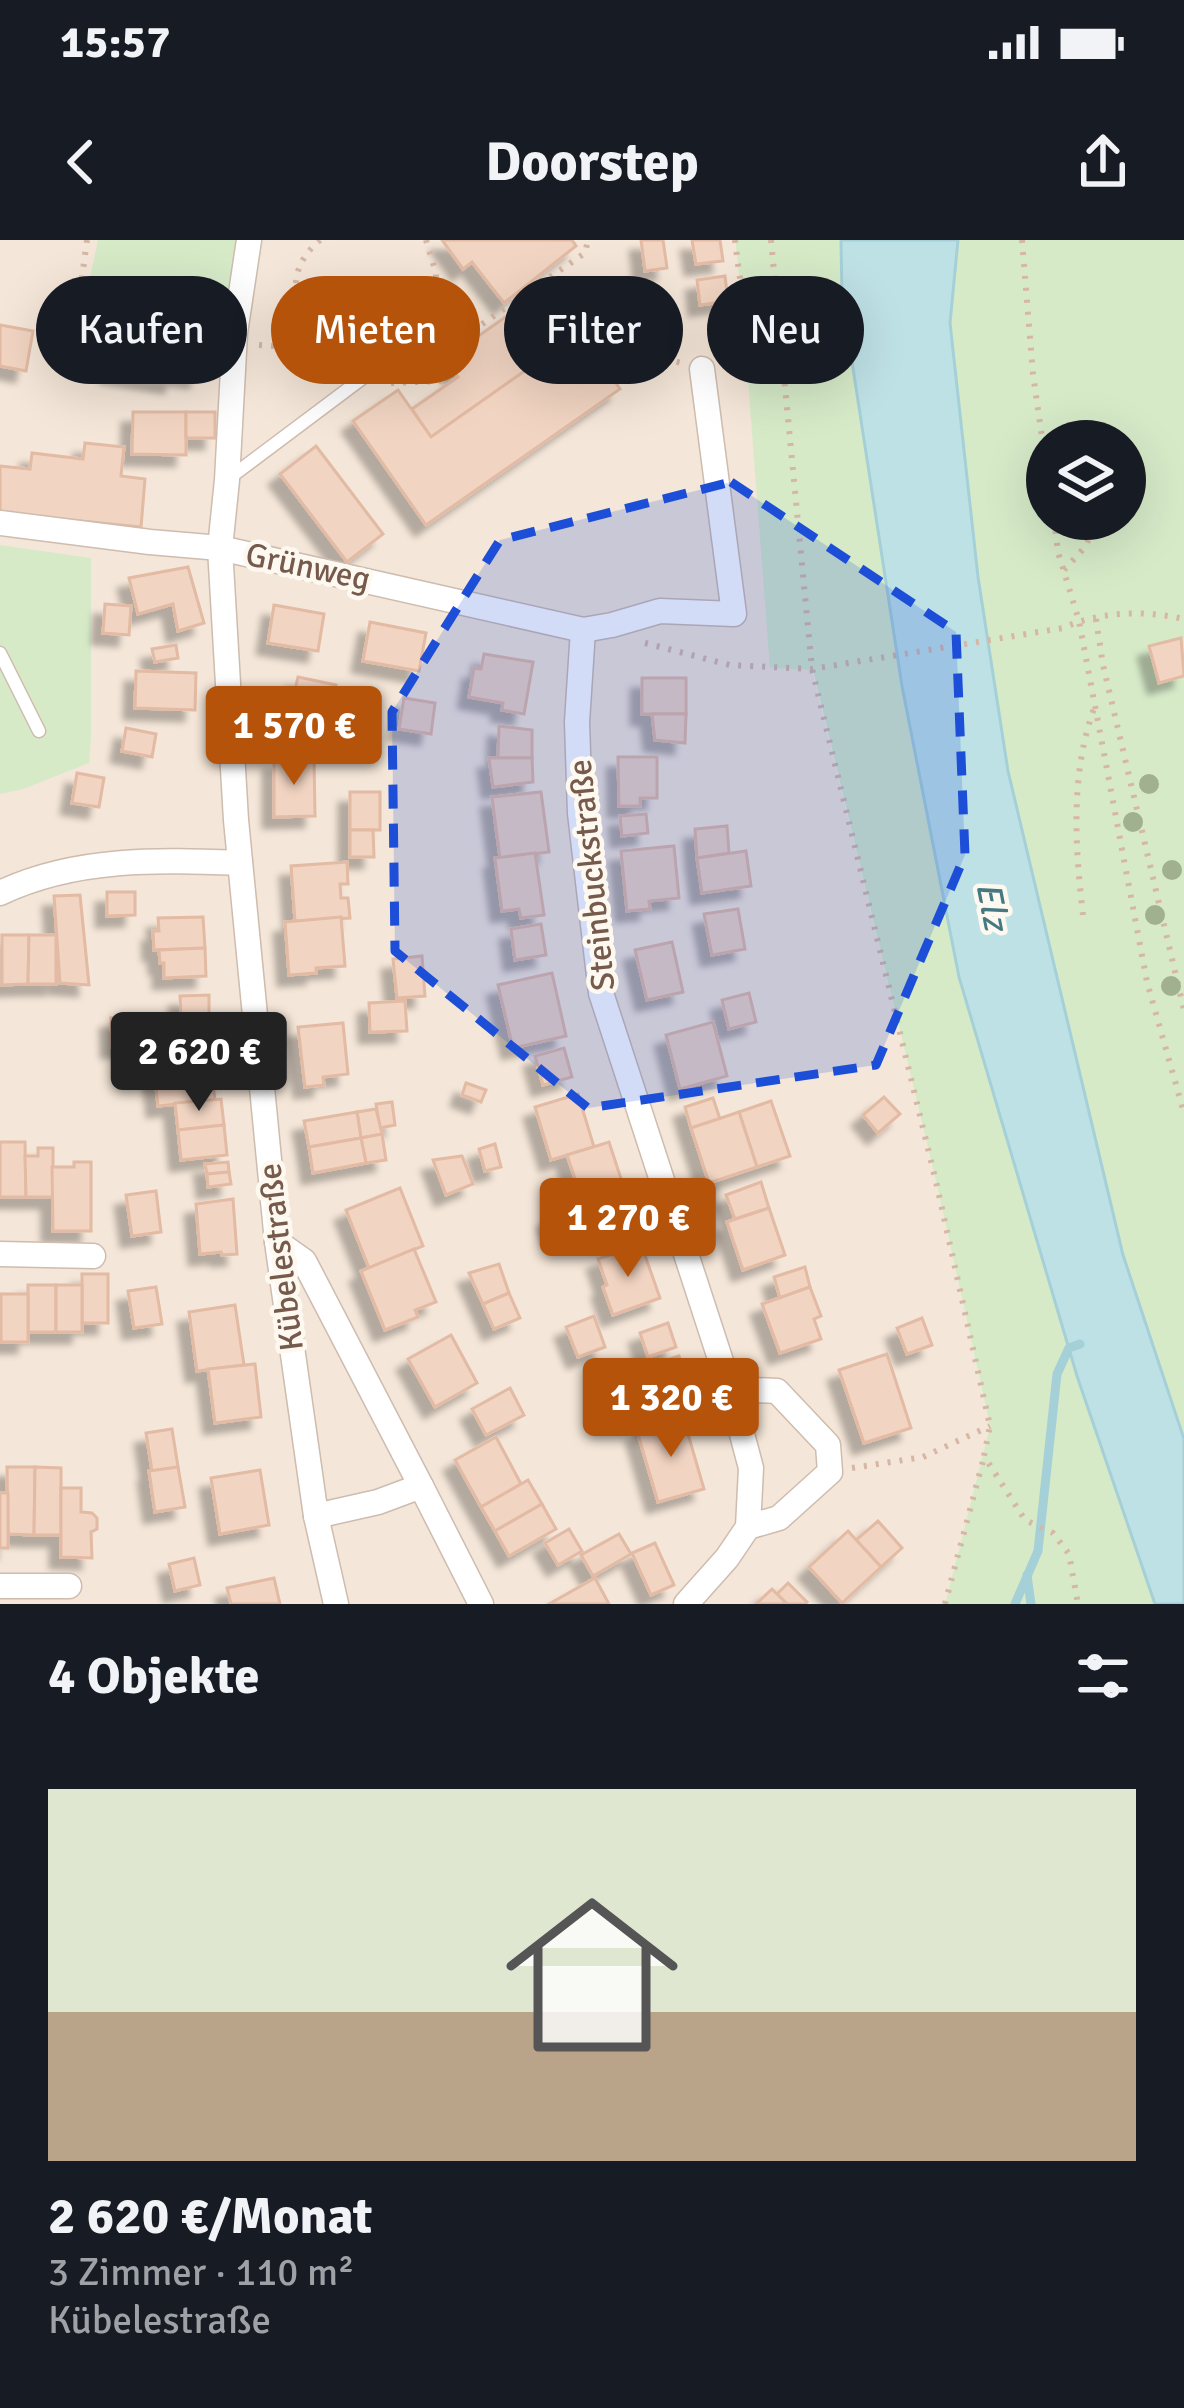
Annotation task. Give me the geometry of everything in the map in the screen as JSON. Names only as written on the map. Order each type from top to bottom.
[{"type":"street","name":"Kübelestraße","points":[[244,276],[249,240]]},
{"type":"street","name":"Grünweg","points":[[0,523],[220,548],[583,630],[613,626],[660,610],[734,614],[702,369]]},
{"type":"street","name":"Kübelestraße","points":[[232,384],[220,548],[240,863],[277,1241],[316,1516],[336,1604]]},
{"type":"street","name":"Steinbuckstraße","points":[[583,630],[577,722],[580,813],[601,993],[730,1389],[751,1468],[748,1526]]},
{"type":"street","points":[[0,893],[80,867],[127,861],[240,863]]},
{"type":"street","points":[[277,1241],[304,1261],[481,1604]]},
{"type":"street","points":[[0,1254],[93,1256]]},
{"type":"street","points":[[686,1604],[748,1526],[779,1518],[830,1472],[828,1445],[776,1391],[730,1389]]},
{"type":"street","points":[[316,1516],[421,1486]]},
{"type":"street","points":[[0,1586],[69,1586]]},
{"type":"lane","points":[[227,480],[355,384]]},
{"type":"lane","points":[[0,653],[39,731]]},
{"type":"path","points":[[82,276],[87,240]]},
{"type":"path","points":[[247,340],[276,346],[306,343],[294,289],[307,251],[320,240]]},
{"type":"path","points":[[426,240],[436,276]]},
{"type":"path","points":[[551,276],[585,253],[588,240]]},
{"type":"path","points":[[735,240],[739,276]]},
{"type":"path","points":[[771,240],[775,276]]},
{"type":"path","points":[[1022,240],[1040,420]]},
{"type":"path","points":[[683,364],[702,369],[707,363]]},
{"type":"path","points":[[786,384],[812,669],[990,1426],[945,1604]]},
{"type":"path","points":[[1057,540],[1079,621],[1148,982],[1184,1112]]},
{"type":"path","points":[[1064,570],[1088,540]]},
{"type":"path","points":[[613,626],[641,642],[730,665],[812,669],[1139,611],[1184,619]]},
{"type":"path","points":[[1096,619],[1184,1010]]},
{"type":"path","points":[[1083,915],[1076,820],[1084,742],[1095,706]]},
{"type":"path","points":[[830,1472],[923,1457],[990,1426]]},
{"type":"path","points":[[984,1456],[1025,1520],[1054,1532],[1069,1554],[1078,1604]]},
{"type":"highlighted area","points":[[731,482],[956,632],[965,855],[876,1065],[588,1108],[395,951],[392,712],[500,540]]},
{"type":"shaded area","points":[[0,240],[735,240],[739,276],[707,276],[707,384],[748,384],[771,668],[812,669],[990,1426],[945,1604],[0,1604]]},
{"type":"green space","points":[[98,240],[242,240],[238,276],[90,276]]},
{"type":"green space","points":[[735,240],[841,240],[842,276],[739,276]]},
{"type":"green space","points":[[958,240],[1184,240],[1184,1439],[1123,1255],[1008,771],[978,577],[950,323]]},
{"type":"green space","points":[[748,384],[855,384],[902,686],[959,977],[1077,1376],[1155,1604],[945,1604],[990,1426],[813,670],[770,668]]},
{"type":"green space","points":[[0,545],[91,558],[91,737],[89,763],[0,794]]},
{"type":"water","name":"Elz","points":[[841,240],[958,240],[950,323],[978,577],[1008,771],[1123,1255],[1184,1439],[1184,1604],[1155,1604],[1077,1376],[959,977],[902,686],[855,384],[864,384],[864,276],[842,276]]},
{"type":"building","points":[[442,240],[572,240],[576,246],[538,276],[504,276],[504,303],[472,262],[463,269]]},
{"type":"building","points":[[641,240],[663,240],[667,268],[645,271]]},
{"type":"building","points":[[692,240],[720,240],[723,261],[696,264]]},
{"type":"building","points":[[707,279],[707,304],[700,305],[697,280]]},
{"type":"building","points":[[504,318],[506,384],[431,437],[412,409],[448,384],[480,384],[480,335]]},
{"type":"building","points":[[0,325],[33,331],[26,371],[0,366]]},
{"type":"building","points":[[506,384],[616,384],[620,389],[426,525],[353,421],[398,390],[431,437]]},
{"type":"building","points":[[133,412],[186,412],[186,455],[132,454]]},
{"type":"building","points":[[186,412],[215,412],[215,438],[186,438]]},
{"type":"building","points":[[85,443],[124,447],[121,476],[145,479],[141,527],[0,513],[0,466],[30,469],[32,453],[83,459]]},
{"type":"building","points":[[316,446],[383,534],[347,562],[280,474]]},
{"type":"building","points":[[188,567],[204,623],[178,631],[173,604],[138,614],[129,578]]},
{"type":"building","points":[[105,604],[131,606],[129,635],[103,633]]},
{"type":"building","points":[[274,605],[324,614],[318,651],[268,643]]},
{"type":"building","points":[[370,622],[426,633],[419,671],[363,661]]},
{"type":"building","points":[[1181,638],[1184,676],[1159,683],[1149,646]]},
{"type":"building","points":[[176,645],[178,658],[155,662],[152,649]]},
{"type":"building","points":[[484,654],[533,662],[524,714],[502,710],[503,703],[469,697],[474,668],[481,669]]},
{"type":"building","points":[[136,671],[196,673],[195,710],[135,708]]},
{"type":"building","points":[[298,677],[336,685],[330,713],[291,705]]},
{"type":"building","points":[[642,678],[686,678],[686,714],[642,714]]},
{"type":"building","points":[[404,698],[435,703],[431,734],[399,729]]},
{"type":"building","points":[[652,714],[686,714],[685,743],[655,740]]},
{"type":"building","points":[[499,726],[532,730],[532,758],[498,758]]},
{"type":"building","points":[[126,728],[156,734],[152,757],[122,751]]},
{"type":"building","points":[[618,757],[657,757],[657,798],[640,798],[640,806],[619,806]]},
{"type":"building","points":[[489,758],[532,758],[533,782],[493,787]]},
{"type":"building","points":[[274,759],[314,759],[315,816],[274,817]]},
{"type":"building","points":[[77,773],[104,778],[99,807],[72,803]]},
{"type":"building","points":[[350,792],[380,792],[380,830],[350,830]]},
{"type":"building","points":[[541,792],[549,852],[500,858],[492,797]]},
{"type":"building","points":[[646,814],[648,833],[622,836],[620,816]]},
{"type":"building","points":[[727,826],[729,853],[697,858],[695,829]]},
{"type":"building","points":[[350,830],[373,830],[374,857],[350,857]]},
{"type":"building","points":[[674,846],[679,898],[649,901],[650,909],[627,911],[621,851]]},
{"type":"building","points":[[746,851],[751,886],[702,893],[697,858]]},
{"type":"building","points":[[535,853],[544,915],[521,918],[519,909],[502,911],[495,858]]},
{"type":"building","points":[[347,862],[348,884],[340,884],[341,898],[348,898],[350,918],[295,921],[291,866]]},
{"type":"building","points":[[107,892],[135,892],[135,915],[107,916]]},
{"type":"building","points":[[80,895],[89,985],[60,983],[54,896]]},
{"type":"building","points":[[738,909],[745,949],[712,955],[704,914]]},
{"type":"building","points":[[203,917],[205,948],[154,950],[158,918]]},
{"type":"building","points":[[341,917],[345,966],[289,975],[285,922]]},
{"type":"building","points":[[541,924],[546,955],[515,960],[511,929]]},
{"type":"building","points":[[2,935],[29,935],[28,984],[2,985]]},
{"type":"building","points":[[29,935],[56,935],[56,984],[28,984]]},
{"type":"building","points":[[672,942],[683,992],[647,1000],[635,950]]},
{"type":"building","points":[[205,948],[206,976],[164,978],[159,950]]},
{"type":"building","points":[[422,956],[425,996],[397,998],[393,959]]},
{"type":"building","points":[[552,973],[566,1036],[513,1048],[498,985]]},
{"type":"building","points":[[749,993],[756,1022],[729,1029],[722,1000]]},
{"type":"building","points":[[209,995],[209,1015],[181,1016],[180,996]]},
{"type":"building","points":[[405,1001],[407,1031],[370,1032],[369,1003]]},
{"type":"building","points":[[144,1016],[145,1045],[112,1047],[111,1018]]},
{"type":"building","points":[[713,1022],[727,1076],[680,1089],[666,1035]]},
{"type":"building","points":[[343,1023],[348,1074],[323,1077],[324,1085],[305,1087],[298,1027]]},
{"type":"building","points":[[208,1045],[215,1100],[158,1106],[152,1051]]},
{"type":"building","points":[[564,1048],[572,1077],[543,1085],[535,1056]]},
{"type":"building","points":[[466,1083],[486,1090],[481,1102],[462,1095]]},
{"type":"building","points":[[578,1094],[594,1147],[551,1160],[535,1107]]},
{"type":"building","points":[[884,1097],[900,1114],[878,1133],[863,1115]]},
{"type":"building","points":[[713,1098],[720,1119],[691,1128],[685,1107]]},
{"type":"building","points":[[221,1099],[224,1125],[178,1130],[175,1103]]},
{"type":"building","points":[[771,1101],[790,1156],[757,1167],[739,1112]]},
{"type":"building","points":[[392,1102],[395,1125],[380,1128],[376,1104]]},
{"type":"building","points":[[376,1109],[382,1134],[361,1138],[357,1112]]},
{"type":"building","points":[[357,1112],[361,1138],[309,1147],[304,1121]]},
{"type":"building","points":[[739,1112],[757,1167],[709,1183],[691,1128]]},
{"type":"building","points":[[224,1125],[227,1155],[181,1160],[178,1130]]},
{"type":"building","points":[[382,1134],[386,1160],[366,1163],[361,1138]]},
{"type":"building","points":[[361,1138],[366,1163],[313,1173],[309,1147]]},
{"type":"building","points":[[0,1142],[25,1142],[26,1197],[0,1197]]},
{"type":"building","points":[[609,1142],[625,1191],[584,1205],[567,1155]]},
{"type":"building","points":[[495,1144],[501,1167],[485,1171],[479,1149]]},
{"type":"building","points":[[38,1148],[53,1148],[53,1197],[26,1197],[25,1156],[38,1156]]},
{"type":"building","points":[[462,1156],[473,1184],[446,1195],[433,1160]]},
{"type":"building","points":[[74,1162],[91,1162],[91,1231],[53,1231],[52,1167],[74,1167]]},
{"type":"building","points":[[228,1162],[229,1172],[207,1174],[205,1164]]},
{"type":"building","points":[[229,1172],[231,1184],[208,1187],[207,1174]]},
{"type":"building","points":[[761,1182],[769,1208],[735,1219],[726,1195]]},
{"type":"building","points":[[400,1188],[423,1246],[369,1268],[346,1210]]},
{"type":"building","points":[[156,1191],[161,1232],[132,1236],[126,1195]]},
{"type":"building","points":[[233,1199],[237,1254],[200,1254],[196,1204]]},
{"type":"building","points":[[627,1204],[637,1232],[608,1242],[599,1213]]},
{"type":"building","points":[[576,1208],[581,1224],[554,1233],[548,1217]]},
{"type":"building","points":[[769,1208],[785,1255],[743,1270],[727,1222]]},
{"type":"building","points":[[637,1232],[641,1244],[620,1252],[616,1239]]},
{"type":"building","points":[[641,1244],[660,1298],[613,1315],[598,1259]]},
{"type":"building","points":[[414,1249],[436,1302],[415,1310],[418,1317],[385,1330],[361,1271]]},
{"type":"building","points":[[499,1264],[509,1293],[483,1304],[469,1273]]},
{"type":"building","points":[[805,1267],[810,1287],[780,1298],[774,1277]]},
{"type":"building","points":[[82,1274],[108,1274],[108,1323],[82,1323]]},
{"type":"building","points":[[28,1285],[56,1285],[56,1332],[28,1332]]},
{"type":"building","points":[[56,1285],[82,1285],[82,1332],[56,1332]]},
{"type":"building","points":[[156,1287],[162,1324],[134,1328],[128,1291]]},
{"type":"building","points":[[810,1287],[821,1316],[814,1319],[821,1339],[780,1353],[762,1304]]},
{"type":"building","points":[[509,1293],[520,1318],[494,1329],[483,1304]]},
{"type":"building","points":[[1,1294],[28,1294],[28,1342],[1,1342]]},
{"type":"building","points":[[235,1305],[244,1365],[197,1371],[189,1312]]},
{"type":"building","points":[[594,1316],[605,1347],[578,1357],[566,1327]]},
{"type":"building","points":[[922,1318],[932,1345],[907,1354],[897,1328]]},
{"type":"building","points":[[668,1323],[676,1347],[648,1357],[640,1333]]},
{"type":"building","points":[[451,1335],[477,1383],[435,1407],[408,1359]]},
{"type":"building","points":[[887,1354],[911,1428],[864,1443],[839,1370]]},
{"type":"building","points":[[679,1356],[691,1395],[684,1397],[690,1415],[648,1428],[638,1398],[644,1397],[636,1370]]},
{"type":"building","points":[[255,1364],[261,1417],[215,1423],[208,1369]]},
{"type":"building","points":[[510,1388],[524,1415],[486,1435],[472,1409]]},
{"type":"building","points":[[683,1417],[704,1489],[658,1502],[637,1431]]},
{"type":"building","points":[[172,1429],[178,1467],[152,1471],[146,1433]]},
{"type":"building","points":[[496,1437],[521,1484],[481,1507],[455,1460]]},
{"type":"building","points":[[7,1467],[35,1467],[34,1535],[8,1534]]},
{"type":"building","points":[[35,1467],[61,1468],[61,1535],[34,1535]]},
{"type":"building","points":[[178,1467],[185,1507],[155,1512],[149,1471]]},
{"type":"building","points":[[260,1470],[269,1525],[220,1534],[211,1478]]},
{"type":"building","points":[[528,1480],[542,1504],[495,1531],[481,1507]]},
{"type":"building","points":[[61,1488],[81,1488],[81,1512],[97,1518],[97,1529],[91,1532],[92,1558],[61,1557]]},
{"type":"building","points":[[0,1493],[8,1493],[8,1548],[0,1548]]},
{"type":"building","points":[[542,1504],[556,1529],[509,1556],[495,1531]]},
{"type":"building","points":[[878,1521],[902,1548],[881,1567],[856,1540]]},
{"type":"building","points":[[569,1529],[582,1551],[558,1565],[545,1543]]},
{"type":"building","points":[[848,1531],[881,1567],[842,1603],[809,1567]]},
{"type":"building","points":[[619,1534],[631,1554],[593,1576],[581,1555]]},
{"type":"building","points":[[655,1543],[674,1585],[651,1595],[632,1553]]},
{"type":"building","points":[[194,1558],[200,1585],[175,1591],[169,1564]]},
{"type":"building","points":[[274,1578],[280,1604],[231,1604],[227,1588]]},
{"type":"building","points":[[595,1578],[609,1604],[549,1604]]},
{"type":"building","points":[[788,1583],[805,1604],[787,1604],[777,1594]]},
{"type":"building","points":[[772,1589],[787,1604],[756,1604]]},
{"type":"waterway","points":[[1015,1604],[1038,1551],[1057,1374],[1069,1348],[1080,1344]]},
{"type":"waterway","points":[[1027,1575],[1031,1604]]}]
